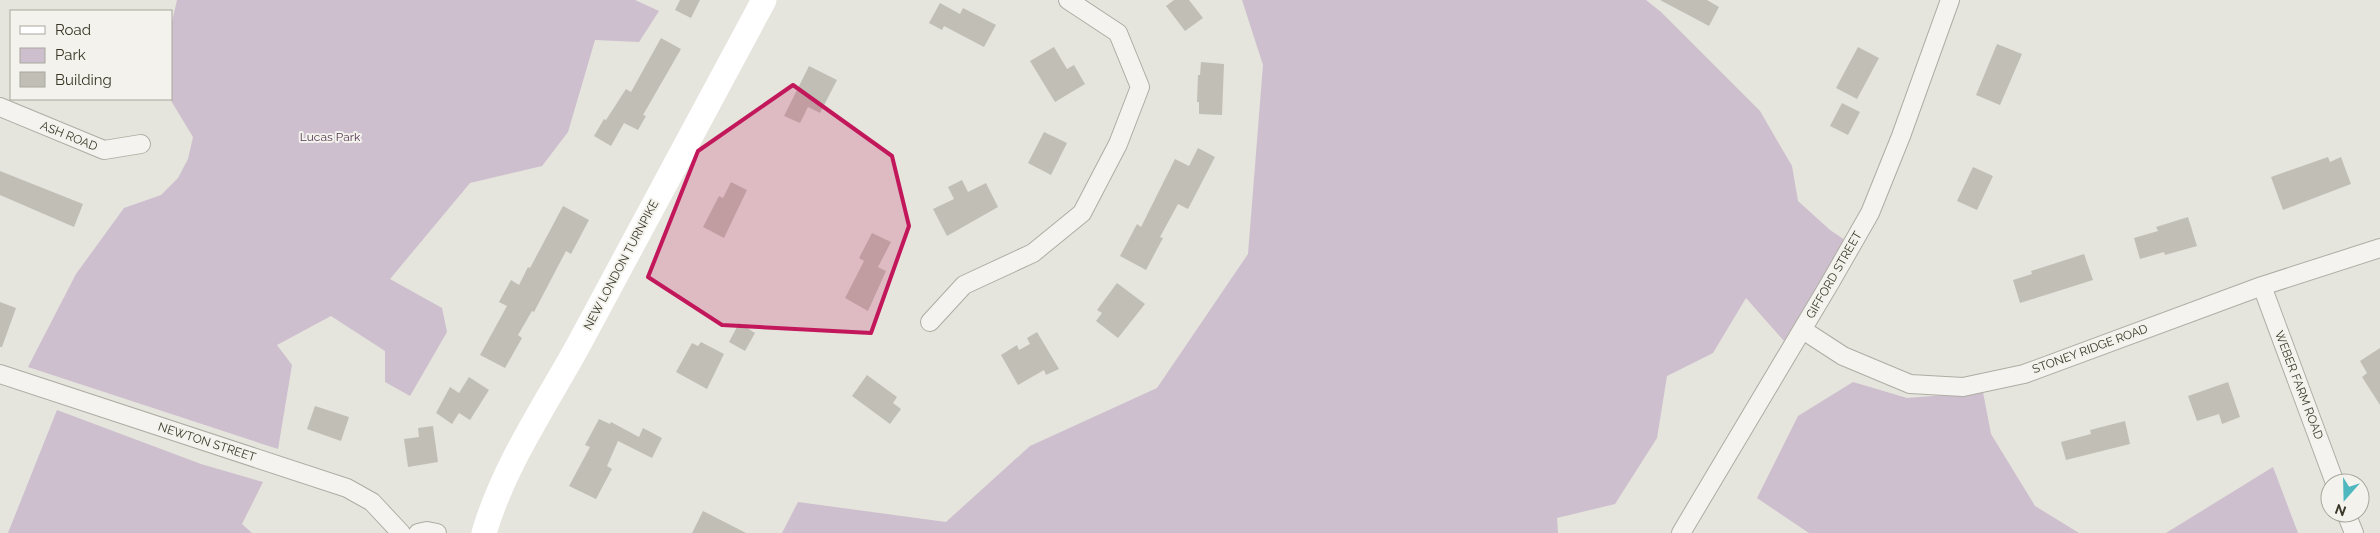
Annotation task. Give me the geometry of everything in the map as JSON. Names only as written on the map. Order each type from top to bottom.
[{"type":"main road","name":"NEW LONDON TURNPIKE","points":[[484,533],[491,509],[511,463],[576,349],[764,0]]},
{"type":"street","points":[[930,322],[964,285],[1033,253],[1082,213],[1118,144],[1140,88],[1118,33],[1068,0]]},
{"type":"street","name":"GIFFORD STREET","points":[[1681,533],[1803,330],[1870,213],[1902,136],[1950,0]]},
{"type":"street","name":"ASH ROAD","points":[[0,107],[104,150],[141,144]]},
{"type":"street","name":"STONEY RIDGE ROAD","points":[[1803,330],[1843,356],[1910,384],[1963,388],[2024,374],[2262,286],[2380,248]]},
{"type":"street","name":"WEBER FARM ROAD","points":[[2262,286],[2331,473]]},
{"type":"street","name":"NEWTON STREET","points":[[0,374],[347,488],[367,498],[400,533]]},
{"type":"street","points":[[418,533],[427,531],[437,533]]},
{"type":"highlighted area","points":[[793,85],[892,156],[909,226],[871,333],[722,325],[648,277],[698,151]]},
{"type":"green space","name":"Lucas Park","points":[[177,0],[635,0],[659,11],[639,42],[595,40],[568,132],[542,166],[470,183],[390,279],[442,308],[447,332],[410,396],[385,382],[385,351],[331,316],[277,345],[292,365],[278,449],[28,367],[76,274],[124,208],[161,195],[178,178],[188,159],[193,137],[171,100],[172,22]]},
{"type":"green space","points":[[1242,0],[1646,0],[1661,12],[1760,111],[1792,166],[1798,201],[1830,230],[1845,240],[1784,341],[1746,298],[1713,353],[1667,376],[1657,438],[1615,504],[1557,518],[1558,533],[782,533],[798,502],[946,522],[1030,446],[1157,388],[1248,254],[1263,65]]},
{"type":"green space","points":[[1853,382],[1907,398],[1983,392],[1991,434],[2035,506],[2079,533],[1809,533],[1757,498],[1798,416]]},
{"type":"green space","points":[[57,410],[201,464],[263,482],[242,524],[252,533],[8,533]]},
{"type":"green space","points":[[2273,467],[2298,533],[2166,533]]},
{"type":"building","points":[[680,0],[700,0],[691,18],[675,10]]},
{"type":"building","points":[[1174,0],[1189,0],[1203,18],[1185,31],[1166,6]]},
{"type":"building","points":[[1660,0],[1707,0],[1719,7],[1709,26]]},
{"type":"building","points":[[940,3],[960,14],[963,8],[996,25],[984,47],[944,26],[942,30],[929,23]]},
{"type":"building","points":[[661,38],[681,49],[643,115],[646,116],[638,130],[624,123],[611,146],[594,136],[626,89],[631,92]]},
{"type":"building","points":[[1997,44],[2022,54],[2000,105],[1976,95]]},
{"type":"building","points":[[1054,47],[1067,69],[1074,65],[1085,84],[1055,102],[1030,61]]},
{"type":"building","points":[[1858,47],[1879,58],[1857,99],[1836,88]]},
{"type":"building","points":[[1201,62],[1224,64],[1222,115],[1199,114],[1199,102],[1197,102],[1198,75],[1200,75]]},
{"type":"building","points":[[809,66],[837,80],[820,113],[808,107],[800,123],[784,116]]},
{"type":"building","points":[[1842,103],[1860,112],[1848,135],[1830,126]]},
{"type":"building","points":[[1044,132],[1067,143],[1051,175],[1028,163]]},
{"type":"building","points":[[1198,148],[1215,157],[1188,209],[1178,204],[1160,237],[1163,238],[1146,270],[1120,256],[1137,224],[1141,227],[1175,159],[1189,166]]},
{"type":"building","points":[[2328,157],[2330,162],[2341,157],[2351,184],[2283,210],[2271,177]]},
{"type":"building","points":[[1973,167],[1993,176],[1977,210],[1957,201]]},
{"type":"building","points":[[0,171],[83,204],[74,227],[0,195]]},
{"type":"building","points":[[962,180],[968,192],[986,183],[998,207],[947,236],[933,209],[954,199],[948,187]]},
{"type":"building","points":[[731,182],[747,190],[724,238],[703,227],[719,196],[723,198]]},
{"type":"building","points":[[563,206],[589,220],[571,254],[566,251],[534,312],[532,311],[518,335],[522,338],[505,368],[480,355],[507,306],[499,302],[511,280],[519,285]]},
{"type":"building","points":[[2188,217],[2197,246],[2165,255],[2164,252],[2140,259],[2134,238],[2158,231],[2156,227]]},
{"type":"building","points":[[872,233],[891,242],[878,267],[886,271],[868,311],[845,298],[864,261],[859,258]]},
{"type":"building","points":[[2084,254],[2093,280],[2020,303],[2013,280],[2032,274],[2031,271]]},
{"type":"building","points":[[1117,283],[1145,304],[1118,338],[1096,321],[1102,313],[1097,310]]},
{"type":"building","points":[[0,302],[16,308],[2,347],[0,347]]},
{"type":"building","points":[[739,323],[755,333],[745,351],[729,342]]},
{"type":"building","points":[[1037,332],[1059,369],[1046,375],[1044,370],[1018,385],[1001,355],[1017,345],[1019,350],[1030,344],[1027,338]]},
{"type":"building","points":[[701,342],[724,354],[707,389],[676,372],[692,343],[698,346]]},
{"type":"building","points":[[2380,348],[2380,405],[2362,377],[2367,373],[2360,361]]},
{"type":"building","points":[[867,375],[897,397],[893,403],[901,409],[890,424],[852,396]]},
{"type":"building","points":[[469,377],[489,390],[470,420],[459,413],[452,424],[436,413],[450,387],[459,393]]},
{"type":"building","points":[[2228,382],[2240,417],[2222,424],[2219,414],[2197,421],[2188,396]]},
{"type":"building","points":[[315,406],[349,417],[341,441],[307,429]]},
{"type":"building","points":[[599,419],[610,424],[611,422],[639,437],[643,428],[662,438],[652,458],[618,441],[607,466],[612,469],[596,499],[569,486],[590,447],[585,445]]},
{"type":"building","points":[[2125,421],[2130,444],[2066,460],[2061,442],[2091,434],[2090,430]]},
{"type":"building","points":[[433,426],[438,462],[408,467],[404,439],[419,437],[418,428]]},
{"type":"building","points":[[703,511],[746,533],[692,533]]}]
